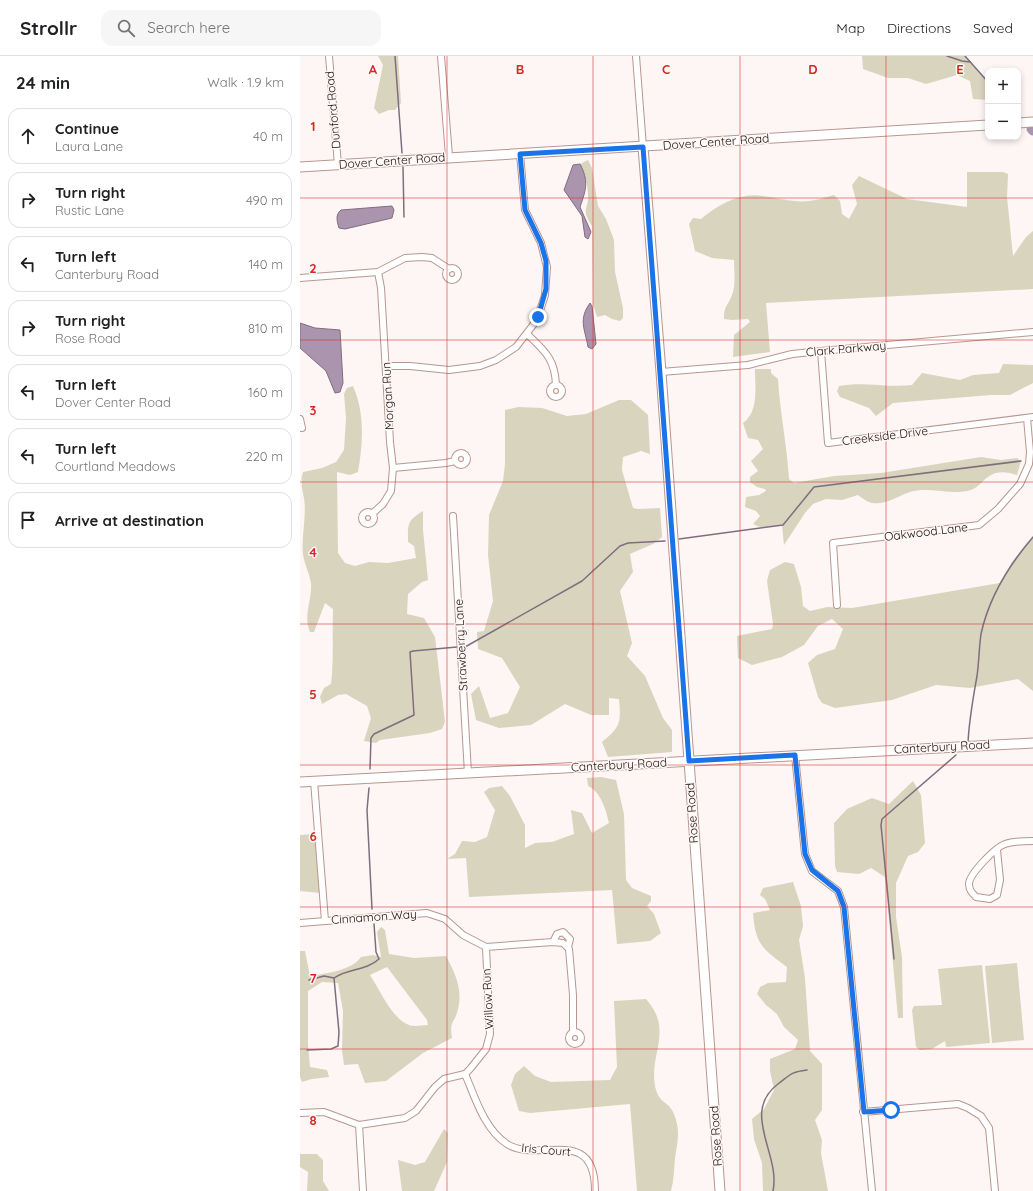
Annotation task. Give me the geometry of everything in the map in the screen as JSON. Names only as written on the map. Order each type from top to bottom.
[{"type":"street","name":"Dunford Road","points":[[329,56],[338,165]]},
{"type":"street","points":[[440,56],[449,156]]},
{"type":"street","points":[[636,56],[643,147]]},
{"type":"street","points":[[1021,123],[1033,122]]},
{"type":"street","name":"Dover Center Road","points":[[300,167],[449,156],[520,154],[643,147],[985,125]]},
{"type":"street","name":"Rose Road","points":[[643,147],[661,372],[720,1191]]},
{"type":"street","points":[[386,366],[416,366],[449,370],[480,366],[496,360],[516,347],[537,320],[544,300],[547,274],[546,261],[541,243],[525,210],[520,154]]},
{"type":"street","points":[[300,278],[378,272],[405,258],[432,258],[449,269]]},
{"type":"street","name":"Morgan Run","points":[[373,513],[383,504],[391,491],[393,468],[381,288],[378,272]]},
{"type":"street","name":"Clark Parkway","points":[[661,372],[748,365],[792,354],[1033,332]]},
{"type":"street","points":[[527,334],[545,351],[550,358],[556,372],[556,385]]},
{"type":"street","name":"Creekside Drive","points":[[821,351],[828,443],[1030,418]]},
{"type":"street","name":"Oakwood Lane","points":[[837,604],[833,543],[979,525],[998,509],[1020,484],[1029,464],[1030,418]]},
{"type":"street","points":[[300,419],[302,428]]},
{"type":"street","points":[[393,468],[455,461]]},
{"type":"street","name":"Strawberry Lane","points":[[454,516],[468,773]]},
{"type":"street","name":"Canterbury Road","points":[[300,782],[1033,743]]},
{"type":"street","points":[[795,755],[805,854],[812,870],[838,891],[844,907],[872,1191]]},
{"type":"street","name":"Cinnamon Way","points":[[314,781],[325,920],[427,913],[445,919],[463,935],[486,948]]},
{"type":"street","points":[[997,850],[1000,880],[997,895],[990,899],[976,897],[970,892],[969,883],[971,876],[997,850],[1004,844],[1033,841]]},
{"type":"street","points":[[300,922],[325,920]]},
{"type":"street","points":[[552,942],[557,934],[563,932],[570,939],[568,947],[573,995],[573,1032]]},
{"type":"street","points":[[486,948],[552,942],[563,943],[568,947]]},
{"type":"street","name":"Willow Run","points":[[464,1074],[479,1059],[486,1049],[490,1034],[486,948]]},
{"type":"street","points":[[300,1113],[324,1112],[359,1125],[405,1118],[416,1111],[435,1087],[444,1079],[464,1074]]},
{"type":"street","name":"Iris Court","points":[[464,1074],[490,1129],[498,1137],[508,1145],[522,1149],[566,1150],[579,1153],[585,1158],[594,1174],[595,1191]]},
{"type":"street","points":[[864,1112],[958,1104],[968,1108],[981,1116],[989,1128],[995,1191]]},
{"type":"street","points":[[359,1125],[363,1191]]},
{"type":"shaded area","points":[[378,56],[398,56],[401,103],[395,110],[389,110],[379,114],[374,108],[383,65]]},
{"type":"shaded area","points":[[862,56],[965,56],[985,79],[985,100],[973,99],[970,81],[957,75],[926,84],[908,78],[888,78],[863,69]]},
{"type":"shaded area","points":[[588,160],[592,168],[598,206],[606,219],[614,240],[615,272],[623,308],[623,318],[620,321],[605,315],[597,317],[593,304],[592,226],[586,216],[588,191],[586,179],[580,164]]},
{"type":"shaded area","points":[[580,164],[585,176],[586,186],[580,207],[591,232],[588,239],[585,237],[582,216],[564,190],[573,165]]},
{"type":"shaded area","points":[[967,172],[1003,172],[1008,174],[1007,197],[1013,256],[1026,237],[1033,231],[1033,289],[766,303],[770,352],[733,357],[734,335],[750,322],[748,319],[724,319],[725,308],[732,295],[734,287],[734,260],[712,258],[695,251],[689,224],[693,218],[701,219],[722,205],[746,196],[754,195],[792,201],[804,201],[834,195],[840,201],[842,214],[849,219],[857,204],[852,185],[859,176],[907,199],[967,207]]},
{"type":"shaded area","points":[[392,206],[394,210],[392,218],[345,229],[339,228],[337,216],[341,210]]},
{"type":"shaded area","points":[[590,303],[592,306],[596,344],[592,349],[588,347],[583,325],[584,315]]},
{"type":"shaded area","points":[[300,323],[315,328],[340,330],[343,383],[340,392],[335,393],[326,371],[300,348]]},
{"type":"shaded area","points":[[1003,364],[1033,365],[1033,383],[1010,395],[991,395],[893,403],[876,416],[869,408],[840,397],[837,391],[839,386],[857,384],[894,386],[912,385],[922,373],[960,380],[973,375],[999,373]]},
{"type":"shaded area","points":[[755,369],[771,369],[771,373],[778,379],[789,479],[794,483],[834,476],[881,473],[981,457],[1001,460],[1017,458],[1021,461],[1017,475],[1006,472],[998,472],[991,475],[971,490],[956,492],[918,490],[882,503],[872,503],[858,495],[842,500],[826,499],[813,504],[805,513],[784,545],[782,525],[762,528],[753,524],[760,516],[756,511],[745,507],[746,497],[759,495],[766,491],[765,489],[757,487],[750,482],[750,477],[758,471],[751,461],[763,449],[758,440],[748,438],[743,423],[752,412],[754,406]]},
{"type":"shaded area","points":[[353,386],[360,407],[362,439],[358,472],[350,475],[337,472],[338,553],[345,563],[355,566],[369,562],[388,563],[416,558],[414,546],[408,542],[409,526],[411,520],[423,511],[423,530],[428,580],[422,582],[408,594],[407,614],[424,618],[435,637],[445,722],[442,729],[430,733],[380,740],[376,743],[364,741],[371,718],[367,706],[346,694],[338,695],[322,704],[320,697],[324,688],[331,684],[333,656],[333,609],[325,603],[314,632],[310,632],[307,620],[311,584],[303,554],[305,505],[301,482],[302,475],[303,472],[322,468],[336,462],[344,450],[346,418],[344,394],[347,388]]},
{"type":"shaded area","points":[[619,400],[631,400],[648,415],[650,454],[641,451],[623,457],[622,470],[633,508],[660,508],[662,537],[653,544],[630,554],[633,572],[620,591],[632,643],[627,656],[645,676],[663,718],[672,730],[672,752],[608,757],[602,742],[613,732],[620,719],[619,699],[609,698],[609,715],[591,715],[565,704],[531,725],[499,728],[476,720],[471,694],[479,686],[490,718],[508,713],[520,687],[502,658],[478,649],[477,632],[484,631],[493,601],[488,555],[489,515],[503,481],[505,464],[505,410],[519,407],[542,408],[567,416],[586,414]]},
{"type":"shaded area","points":[[1033,537],[1033,691],[1018,679],[970,688],[936,685],[892,700],[835,708],[822,703],[818,697],[808,663],[817,655],[835,649],[843,629],[832,619],[818,626],[804,645],[782,657],[752,665],[738,658],[737,636],[772,629],[773,624],[767,581],[770,570],[785,562],[794,564],[801,587],[803,606],[810,611],[827,607],[852,608],[1000,583],[1012,562]]},
{"type":"shaded area","points":[[601,777],[616,780],[624,814],[626,880],[632,888],[651,896],[651,901],[647,906],[654,914],[661,933],[650,941],[617,944],[612,890],[469,897],[466,858],[447,859],[455,854],[462,841],[475,842],[487,837],[495,810],[484,792],[489,788],[502,786],[510,796],[525,825],[525,848],[535,843],[552,842],[574,834],[571,810],[582,813],[592,833],[609,823],[600,797],[588,786],[587,778]]},
{"type":"shaded area","points":[[913,781],[921,795],[925,843],[918,852],[908,856],[896,883],[896,917],[902,957],[903,1018],[898,1018],[885,877],[871,868],[859,874],[837,872],[835,866],[834,823],[847,809],[872,798],[889,804]]},
{"type":"shaded area","points":[[315,834],[320,893],[300,891],[300,835]]},
{"type":"shaded area","points":[[793,882],[801,906],[803,926],[799,940],[805,978],[810,1051],[822,1064],[822,1110],[815,1120],[822,1140],[821,1153],[828,1191],[763,1191],[762,1163],[754,1139],[752,1119],[764,1109],[774,1090],[770,1071],[770,1059],[795,1049],[798,1040],[784,1027],[777,1014],[766,1005],[757,994],[760,987],[768,983],[786,982],[787,967],[772,956],[762,946],[756,933],[753,913],[770,910],[765,899],[760,895],[763,888]]},
{"type":"shaded area","points":[[381,927],[385,930],[389,954],[414,958],[446,956],[455,975],[460,995],[457,1014],[451,1028],[452,1038],[423,1053],[386,1081],[365,1083],[358,1064],[344,1065],[342,1050],[343,1011],[338,983],[322,982],[308,991],[308,1045],[310,1067],[327,1070],[329,1077],[302,1082],[300,1077],[300,951],[305,951],[310,976],[330,973],[352,965],[361,957],[373,955],[381,957],[377,932]],"holes":[[[387,967],[427,1020],[428,1025],[411,1026],[403,1022],[397,1017],[387,1003],[370,975]]]},
{"type":"shaded area","points":[[1017,963],[1024,1040],[992,1043],[985,966]]},
{"type":"shaded area","points":[[982,965],[990,1043],[946,1047],[945,1041],[932,1049],[920,1050],[916,1047],[912,1010],[914,1006],[942,1005],[938,969]]},
{"type":"shaded area","points":[[646,999],[654,1010],[660,1032],[655,1063],[655,1086],[658,1096],[672,1110],[678,1128],[678,1139],[671,1191],[637,1191],[630,1104],[530,1113],[519,1111],[511,1085],[515,1074],[524,1066],[535,1076],[551,1082],[610,1080],[617,1067],[614,1001]]},
{"type":"shaded area","points":[[444,1129],[448,1133],[447,1162],[434,1191],[402,1191],[398,1160],[415,1165],[425,1162]]},
{"type":"shaded area","points":[[300,1154],[317,1154],[323,1160],[323,1181],[329,1191],[307,1191],[308,1172],[300,1167]]},
{"type":"waterway","points":[[395,56],[402,153]]},
{"type":"waterway","points":[[947,56],[970,62]]},
{"type":"waterway","points":[[965,56],[985,79]]},
{"type":"waterway","points":[[403,167],[404,217]]},
{"type":"waterway","points":[[679,539],[783,525],[814,487],[1021,461]]},
{"type":"waterway","points":[[968,743],[970,718],[978,671],[981,634],[989,607],[1008,570],[1033,537]]},
{"type":"waterway","points":[[465,647],[582,581],[620,546],[628,543],[665,541]]},
{"type":"waterway","points":[[370,769],[371,738],[374,734],[414,715],[410,652],[457,647]]},
{"type":"waterway","points":[[894,959],[881,825],[882,819],[956,755]]},
{"type":"waterway","points":[[369,788],[367,810],[372,909]]},
{"type":"waterway","points":[[307,1050],[331,1049],[338,1046],[339,1032],[334,978],[345,972],[368,966],[379,959],[376,952],[374,924]]},
{"type":"waterway","points":[[309,980],[324,976],[334,978]]},
{"type":"waterway","points":[[773,1191],[774,1177],[772,1163],[764,1134],[762,1108],[767,1095],[778,1084],[791,1074],[807,1070]]},
{"type":"route","points":[[538,317],[546,289],[546,261],[541,243],[524,206],[520,154],[643,147],[689,761],[795,755],[805,854],[812,870],[838,891],[844,907],[864,1112],[891,1110]]}]
